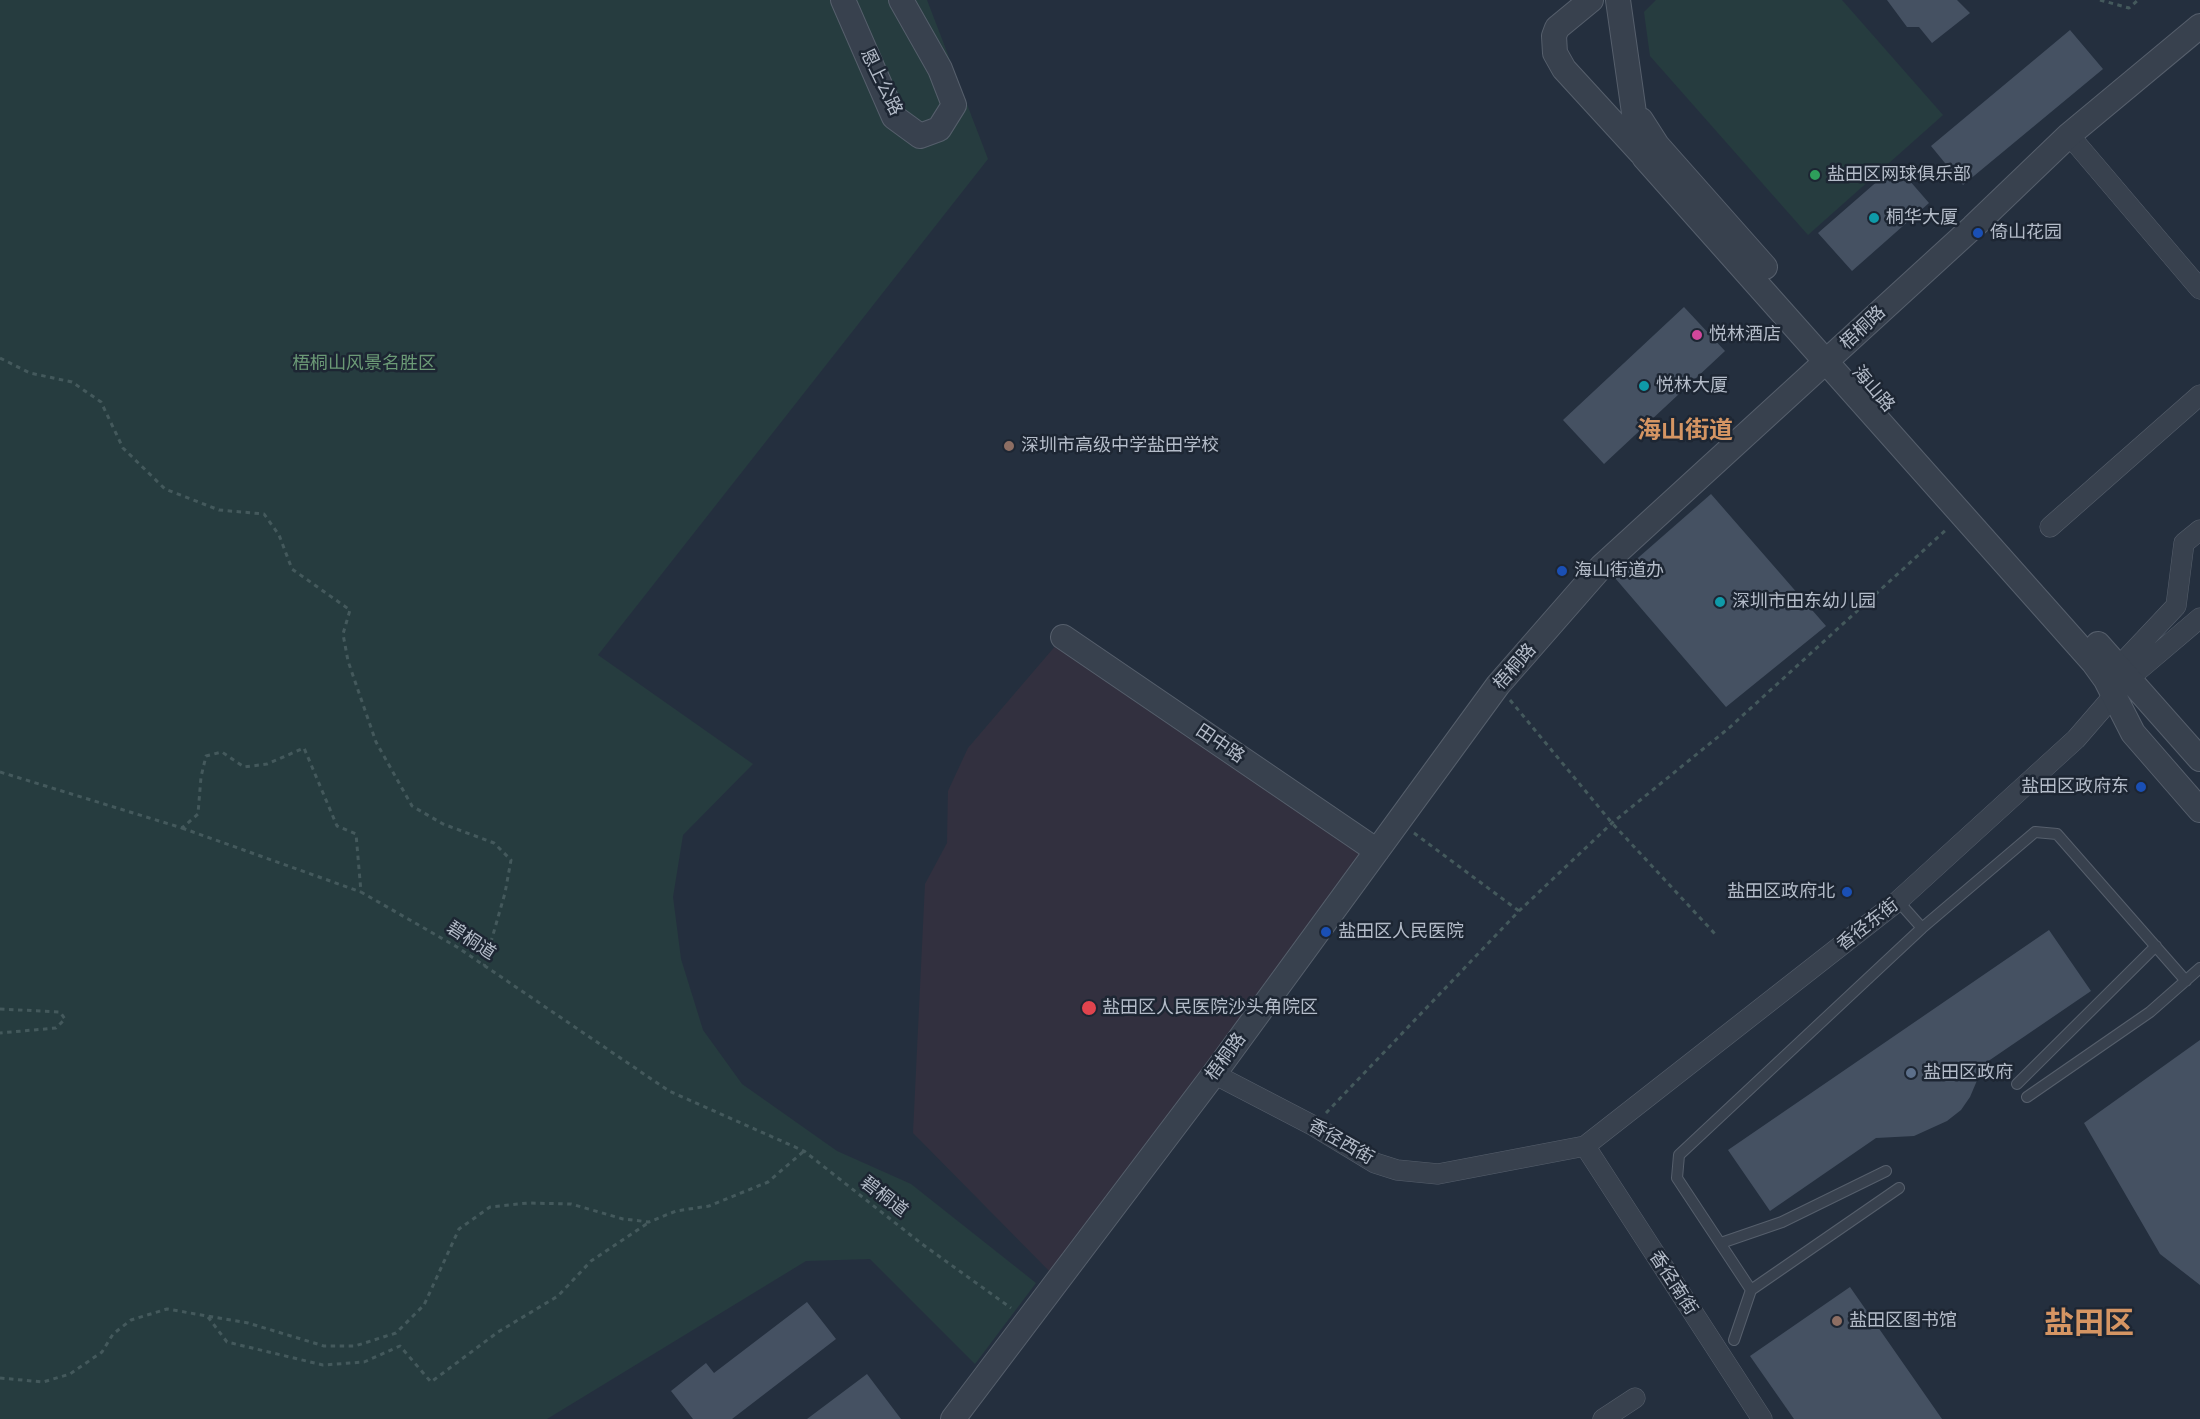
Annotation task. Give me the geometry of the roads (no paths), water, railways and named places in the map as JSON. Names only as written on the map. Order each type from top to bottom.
[{"type":"street","name":"恩上公路","points":[[843,0],[894,117],[920,136],[939,129],[954,105],[940,69],[901,0]]},
{"type":"street","name":"海山路","points":[[1591,0],[1557,28],[1554,36],[1555,53],[1564,69],[1832,356],[2117,680],[2133,733],[2200,810]]},
{"type":"street","points":[[1618,0],[1628,71]]},
{"type":"street","name":"梧桐路","points":[[953,1419],[1214,1074],[1498,685],[1602,567],[2069,135],[2200,26]]},
{"type":"street","name":"海山路","points":[[1628,71],[1637,134],[1644,157]]},
{"type":"street","name":"海山路","points":[[1628,71],[1639,114],[1649,135],[1962,515],[2117,680],[2200,759]]},
{"type":"street","points":[[2069,135],[2200,289]]},
{"type":"street","points":[[2050,527],[2200,395]]},
{"type":"street","points":[[2117,680],[2176,606],[2184,543],[2200,530]]},
{"type":"street","points":[[2117,680],[2200,618]]},
{"type":"street","name":"田中路","points":[[1063,637],[1377,851]]},
{"type":"street","name":"香径东街","points":[[1585,1146],[1898,901],[2076,739],[2117,680]]},
{"type":"street","name":"香径西街","points":[[1214,1074],[1314,1126],[1375,1163],[1397,1170],[1438,1174],[1585,1146]]},
{"type":"street","name":"香径南街","points":[[1585,1146],[1762,1419]]},
{"type":"street","points":[[1604,1419],[1635,1398]]},
{"type":"lane","points":[[1751,1290],[1677,1178],[1679,1155],[1922,928],[2035,832],[2057,834],[2186,981]]},
{"type":"lane","points":[[1898,901],[1922,928]]},
{"type":"lane","points":[[2017,1084],[2156,946]]},
{"type":"lane","points":[[2026,1097],[2150,1012],[2200,968]]},
{"type":"lane","points":[[1720,1244],[1782,1222],[1887,1171]]},
{"type":"lane","points":[[1734,1340],[1751,1290],[1899,1188]]},
{"type":"place","name":"盐田区网球俱乐部","points":[[1815,175]]},
{"type":"place","name":"桐华大厦","points":[[1874,218]]},
{"type":"place","name":"倚山花园","points":[[1978,233]]},
{"type":"place","name":"悦林酒店","points":[[1697,335]]},
{"type":"place","name":"悦林大厦","points":[[1644,386]]},
{"type":"place","name":"深圳市高级中学盐田学校","points":[[1009,446]]},
{"type":"place","name":"海山街道办","points":[[1562,571]]},
{"type":"place","name":"深圳市田东幼儿园","points":[[1720,602]]},
{"type":"place","name":"盐田区政府东","points":[[2141,787]]},
{"type":"place","name":"盐田区政府北","points":[[1847,892]]},
{"type":"place","name":"盐田区人民医院","points":[[1326,932]]},
{"type":"place","name":"盐田区人民医院沙头角院区","points":[[1089,1008]]},
{"type":"place","name":"盐田区政府","points":[[1911,1073]]},
{"type":"place","name":"盐田区图书馆","points":[[1837,1321]]},
{"type":"district","name":"海山街道","points":[[1685,431]]},
{"type":"district","name":"盐田区","points":[[2089,1324]]},
{"type":"park label","name":"梧桐山风景名胜区","points":[[364,364]]}]
